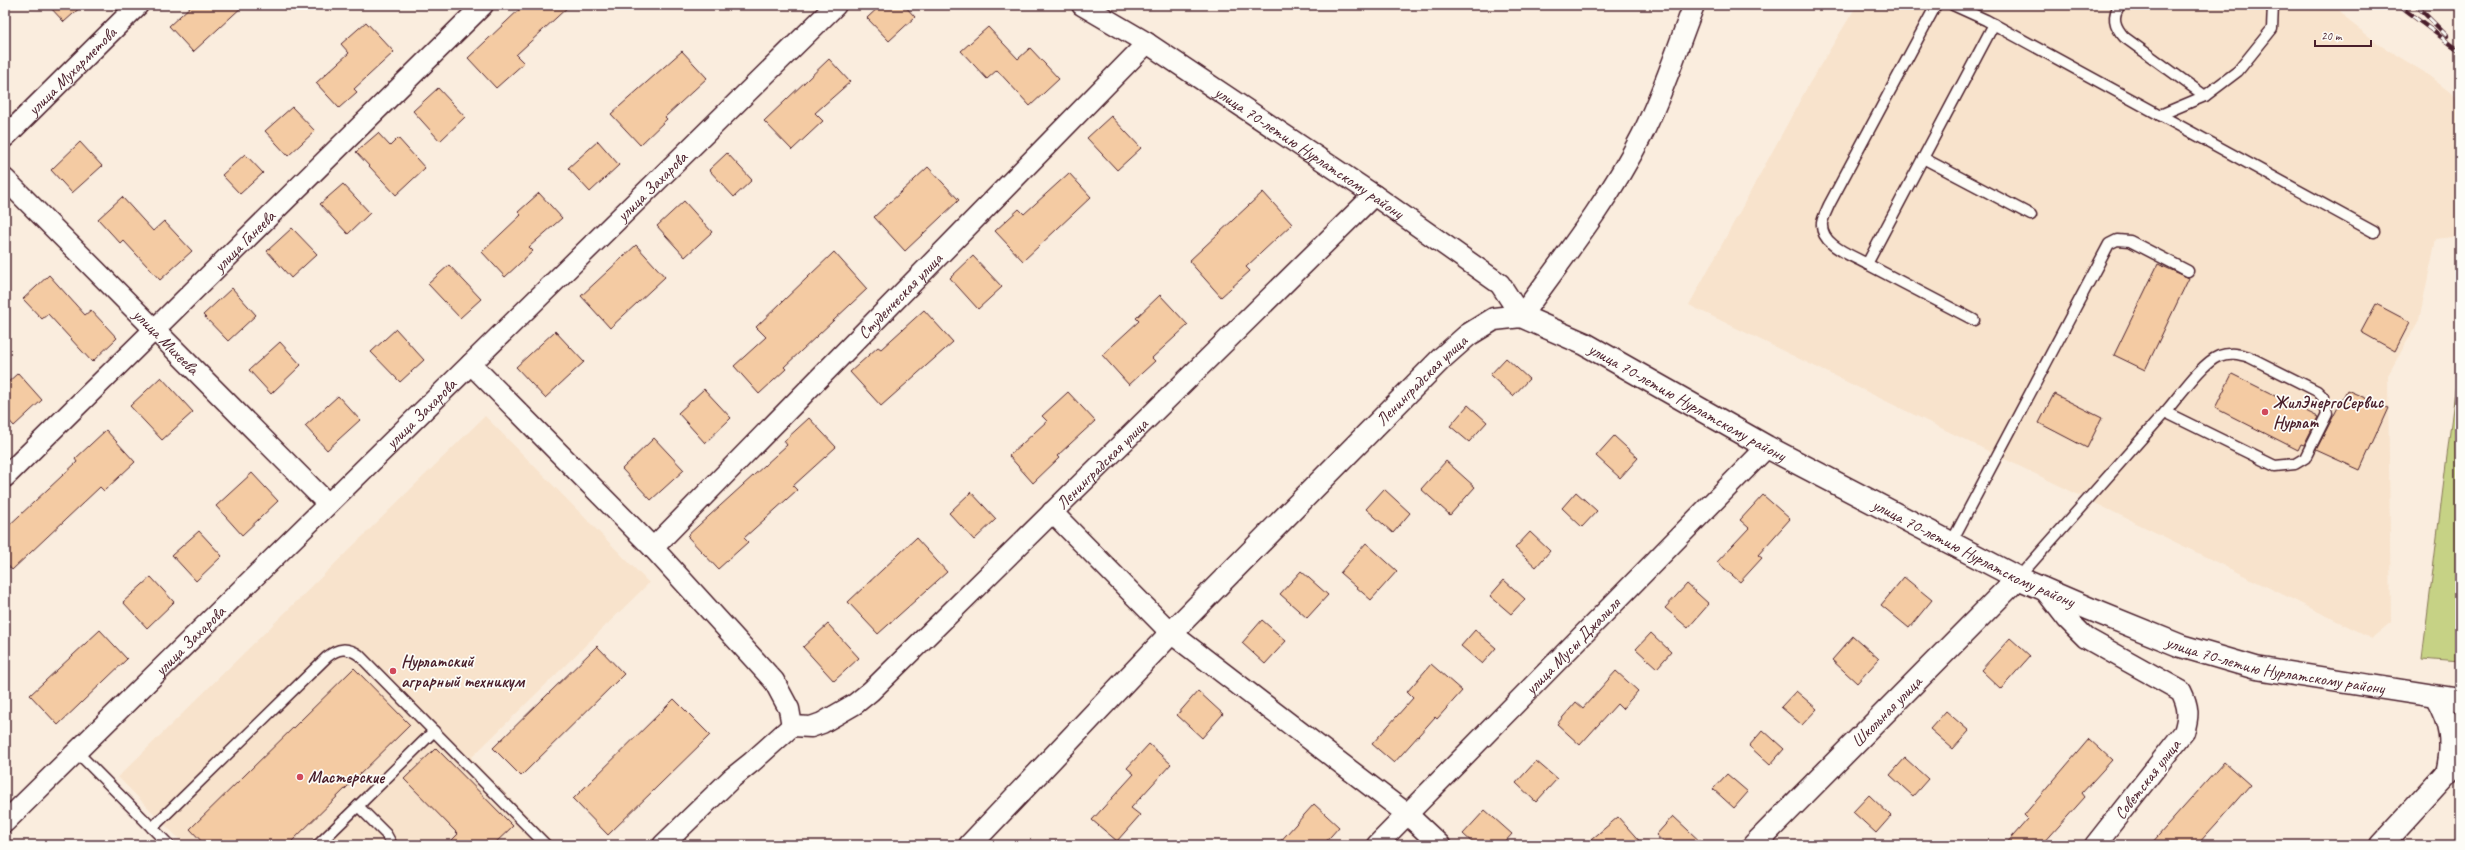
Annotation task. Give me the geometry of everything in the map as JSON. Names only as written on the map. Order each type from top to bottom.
[{"type":"main road","name":"улица 70-летию Нурлатскому району","points":[[1494,319],[1521,316],[1585,344],[1767,447],[2018,578],[2181,646],[2256,668],[2460,700]]},
{"type":"main road","name":"Ленинградская улица","points":[[970,845],[1171,634],[1442,358],[1468,335],[1494,319]]},
{"type":"main road","name":"Школьная улица","points":[[1754,845],[2018,578]]},
{"type":"main road","points":[[2381,845],[2454,766],[2451,733],[2446,714],[2436,696]]},
{"type":"street","name":"улица Мухарметова","points":[[5,137],[138,5]]},
{"type":"street","name":"улица Ганеева","points":[[5,477],[483,5]]},
{"type":"street","name":"улица Захарова","points":[[5,822],[836,5]]},
{"type":"street","name":"улица 70-летию Нурлатскому району","points":[[1082,5],[1146,43],[1374,195],[1500,284],[1521,316]]},
{"type":"street","points":[[1521,316],[1602,203],[1622,171],[1643,133],[1694,5]]},
{"type":"street","name":"Студенческая улица","points":[[653,548],[1146,43]]},
{"type":"street","name":"улица Михеева","points":[[5,179],[328,504]]},
{"type":"street","name":"Ленинградская улица","points":[[792,726],[810,727],[822,723],[855,704],[870,691],[1374,195]]},
{"type":"street","points":[[471,364],[653,548],[774,681],[789,709],[792,726],[757,758],[732,778],[663,845]]},
{"type":"street","name":"улица Мусы Джалиля","points":[[1377,845],[1767,447]]},
{"type":"street","points":[[1052,512],[1171,634],[1407,814],[1440,845]]},
{"type":"street","name":"Советская улица","points":[[2043,588],[2072,625],[2086,638],[2181,691],[2188,711],[2184,732],[2095,845]]},
{"type":"lane","points":[[1936,5],[1829,205],[1822,223],[1824,234],[1832,245],[1974,320]]},
{"type":"lane","points":[[1954,5],[1994,24],[2374,232]]},
{"type":"lane","points":[[2120,5],[2114,19],[2116,28],[2124,37],[2205,96]]},
{"type":"lane","points":[[2160,115],[2205,96],[2238,71],[2272,29],[2273,5]]},
{"type":"lane","points":[[1867,264],[1994,24]]},
{"type":"lane","points":[[1923,158],[2031,215]]},
{"type":"lane","points":[[1951,543],[2109,244],[2118,240],[2130,241],[2188,271]]},
{"type":"lane","points":[[2018,578],[2208,363],[2219,356],[2237,354],[2249,357],[2317,391],[2325,401],[2327,414],[2305,458],[2284,466],[2275,466],[2165,412]]},
{"type":"lane","points":[[152,828],[333,652],[346,649],[359,655],[546,845]]},
{"type":"lane","points":[[318,845],[434,731]]},
{"type":"lane","points":[[77,752],[169,845]]},
{"type":"lane","points":[[358,806],[386,834],[392,845]]},
{"type":"shaded area","points":[[1857,5],[2335,5],[2350,22],[2383,47],[2424,72],[2460,100],[2460,236],[2436,239],[2419,320],[2388,375],[2391,622],[2372,638],[1689,305],[1809,84]]},
{"type":"shaded area","name":"Нурлатский аграрный техникум","points":[[485,416],[649,583],[471,758],[556,845],[185,845],[118,777]]},
{"type":"green space","points":[[2460,350],[2460,662],[2422,659]]},
{"type":"building","points":[[48,5],[83,5],[64,22]]},
{"type":"building","points":[[192,5],[244,5],[193,52],[169,26]]},
{"type":"building","points":[[524,5],[570,5],[516,55],[524,63],[496,88],[468,58]]},
{"type":"building","points":[[881,5],[904,5],[915,17],[889,41],[867,18]]},
{"type":"building","points":[[366,22],[394,52],[354,89],[357,92],[339,108],[316,83],[349,53],[341,44]]},
{"type":"building","points":[[988,27],[1018,59],[1030,48],[1059,79],[1030,106],[997,70],[987,79],[961,51]]},
{"type":"building","points":[[682,51],[707,78],[665,117],[667,119],[640,145],[611,114]]},
{"type":"building","points":[[829,59],[850,82],[815,113],[823,121],[792,150],[764,121]]},
{"type":"building","points":[[438,88],[465,117],[440,141],[413,111]]},
{"type":"building","points":[[292,107],[315,131],[288,156],[265,131]]},
{"type":"building","points":[[1111,116],[1141,148],[1117,170],[1087,138]]},
{"type":"building","points":[[378,133],[390,146],[398,138],[425,168],[396,195],[356,152]]},
{"type":"building","points":[[598,141],[619,165],[590,192],[568,168]]},
{"type":"building","points":[[80,142],[102,166],[72,193],[51,170]]},
{"type":"building","points":[[727,153],[752,180],[734,197],[709,170]]},
{"type":"building","points":[[245,154],[263,173],[240,194],[222,175]]},
{"type":"building","points":[[928,167],[959,200],[905,251],[874,217]]},
{"type":"building","points":[[1069,173],[1091,197],[1023,261],[995,231],[1019,209],[1024,214]]},
{"type":"building","points":[[343,184],[370,213],[348,234],[320,204]]},
{"type":"building","points":[[1263,192],[1292,224],[1246,267],[1250,271],[1221,297],[1189,261]]},
{"type":"building","points":[[539,193],[562,218],[529,247],[533,251],[505,277],[482,252],[521,215],[518,212]]},
{"type":"building","points":[[122,197],[153,231],[164,221],[192,251],[160,280],[124,241],[121,244],[98,219]]},
{"type":"building","points":[[684,201],[712,232],[685,257],[657,226]]},
{"type":"building","points":[[292,228],[317,254],[291,278],[267,251]]},
{"type":"building","points":[[636,245],[665,277],[610,328],[581,296]]},
{"type":"building","points":[[834,252],[867,289],[784,367],[786,369],[759,394],[734,366],[766,337],[756,327]]},
{"type":"building","points":[[973,256],[1002,287],[978,309],[950,278]]},
{"type":"building","points":[[2158,264],[2189,278],[2145,370],[2114,355]]},
{"type":"building","points":[[449,265],[481,299],[460,318],[428,284]]},
{"type":"building","points":[[49,275],[85,315],[91,310],[117,338],[92,362],[48,314],[42,319],[23,299]]},
{"type":"building","points":[[232,288],[256,315],[228,341],[203,315]]},
{"type":"building","points":[[1160,295],[1188,325],[1152,358],[1155,361],[1129,385],[1102,355],[1139,321],[1136,318]]},
{"type":"building","points":[[2376,304],[2410,322],[2395,351],[2361,332]]},
{"type":"building","points":[[924,310],[953,342],[881,406],[850,372],[878,347],[881,349]]},
{"type":"building","points":[[396,329],[424,360],[400,382],[371,352]]},
{"type":"building","points":[[555,331],[584,362],[545,398],[516,367]]},
{"type":"building","points":[[280,342],[301,365],[271,394],[249,370]]},
{"type":"building","points":[[1506,358],[1529,379],[1513,396],[1490,375]]},
{"type":"building","points":[[18,373],[42,400],[14,426],[5,416],[5,385]]},
{"type":"building","name":"ЖилЭнергоСервис Нурлат","points":[[2232,374],[2318,417],[2304,445],[2301,444],[2298,450],[2215,408]]},
{"type":"building","points":[[161,377],[193,412],[162,440],[130,406]]},
{"type":"building","points":[[704,389],[731,418],[705,443],[678,413]]},
{"type":"building","points":[[2347,390],[2388,408],[2360,470],[2316,450]]},
{"type":"building","points":[[1068,392],[1095,421],[1057,456],[1059,458],[1033,483],[1009,456],[1047,421],[1042,416]]},
{"type":"building","points":[[2054,394],[2102,418],[2087,448],[2039,423]]},
{"type":"building","points":[[338,396],[360,420],[327,450],[305,426]]},
{"type":"building","points":[[1468,405],[1487,422],[1469,442],[1450,426]]},
{"type":"building","points":[[809,418],[836,447],[793,486],[797,490],[744,538],[748,542],[718,569],[687,536],[787,445],[784,441]]},
{"type":"building","points":[[106,430],[135,462],[104,491],[100,487],[12,570],[5,562],[5,529],[77,462],[75,459]]},
{"type":"building","points":[[1614,436],[1638,458],[1620,478],[1596,456]]},
{"type":"building","points":[[654,438],[684,470],[651,500],[622,469]]},
{"type":"building","points":[[1446,461],[1475,487],[1450,515],[1421,489]]},
{"type":"building","points":[[252,473],[278,501],[242,535],[216,506]]},
{"type":"building","points":[[1384,489],[1410,513],[1393,533],[1366,509]]},
{"type":"building","points":[[971,492],[996,519],[974,540],[949,513]]},
{"type":"building","points":[[1576,492],[1597,511],[1582,527],[1562,508]]},
{"type":"building","points":[[1763,495],[1790,519],[1758,555],[1762,558],[1740,582],[1717,562],[1749,528],[1740,520]]},
{"type":"building","points":[[199,531],[222,556],[196,581],[172,555]]},
{"type":"building","points":[[1530,532],[1550,551],[1536,567],[1515,548]]},
{"type":"building","points":[[916,538],[947,572],[878,634],[848,602]]},
{"type":"building","points":[[1366,543],[1397,571],[1371,600],[1340,573]]},
{"type":"building","points":[[1301,571],[1328,595],[1307,618],[1280,594]]},
{"type":"building","points":[[151,577],[174,602],[147,628],[123,602]]},
{"type":"building","points":[[1904,577],[1932,600],[1909,628],[1881,605]]},
{"type":"building","points":[[1504,580],[1525,599],[1511,614],[1490,596]]},
{"type":"building","points":[[1687,584],[1709,604],[1688,628],[1665,608]]},
{"type":"building","points":[[1262,620],[1286,641],[1265,664],[1242,643]]},
{"type":"building","points":[[828,624],[859,658],[834,681],[803,647]]},
{"type":"building","points":[[100,630],[127,659],[58,725],[30,695]]},
{"type":"building","points":[[1475,630],[1496,648],[1482,664],[1461,646]]},
{"type":"building","points":[[1651,633],[1671,652],[1657,668],[1636,649]]},
{"type":"building","points":[[1853,636],[1879,659],[1857,683],[1832,660]]},
{"type":"building","points":[[2010,638],[2030,656],[2001,689],[1981,670]]},
{"type":"building","points":[[597,646],[624,674],[521,776],[493,748]]},
{"type":"building","points":[[1431,664],[1462,691],[1437,719],[1435,717],[1394,763],[1372,744],[1413,698],[1407,692]]},
{"type":"building","name":"Мастерские","points":[[354,668],[410,725],[288,845],[205,845],[190,829]]},
{"type":"building","points":[[1616,671],[1638,691],[1622,709],[1617,704],[1580,745],[1557,724],[1576,702],[1583,708]]},
{"type":"building","points":[[1198,691],[1223,714],[1202,738],[1177,715]]},
{"type":"building","points":[[1796,691],[1817,709],[1802,725],[1781,707]]},
{"type":"building","points":[[674,699],[710,735],[608,835],[573,799]]},
{"type":"building","points":[[1946,711],[1969,731],[1953,749],[1930,729]]},
{"type":"building","points":[[1763,730],[1784,749],[1770,765],[1749,746]]},
{"type":"building","points":[[2089,739],[2112,760],[2082,793],[2085,797],[2042,845],[2005,845],[2028,819],[2024,815]]},
{"type":"building","points":[[1149,744],[1171,764],[1131,808],[1140,815],[1117,841],[1092,820],[1134,774],[1127,768]]},
{"type":"building","points":[[436,748],[513,826],[493,845],[447,845],[458,834],[404,779]]},
{"type":"building","points":[[1905,758],[1928,779],[1913,796],[1890,775]]},
{"type":"building","points":[[1536,761],[1557,779],[1536,802],[1516,783]]},
{"type":"building","points":[[2224,762],[2250,785],[2217,823],[2197,845],[2150,845]]},
{"type":"building","points":[[1727,774],[1748,792],[1734,808],[1713,789]]},
{"type":"building","points":[[1869,795],[1891,816],[1876,833],[1853,812]]},
{"type":"building","points":[[1314,804],[1339,827],[1323,845],[1277,845]]},
{"type":"building","points":[[1485,810],[1512,834],[1502,845],[1475,845],[1463,834]]},
{"type":"building","points":[[1673,816],[1704,845],[1667,845],[1656,835]]},
{"type":"building","points":[[1618,817],[1643,845],[1585,845]]},
{"type":"railway","points":[[2398,5],[2460,51]]},
{"type":"railway","points":[[2416,5],[2447,36]]},
{"type":"place","name":"ЖилЭнергоСервис Нурлат","points":[[2265,412]]},
{"type":"place","name":"Нурлатский аграрный техникум","points":[[393,671]]},
{"type":"place","name":"Мастерские","points":[[300,777]]}]
